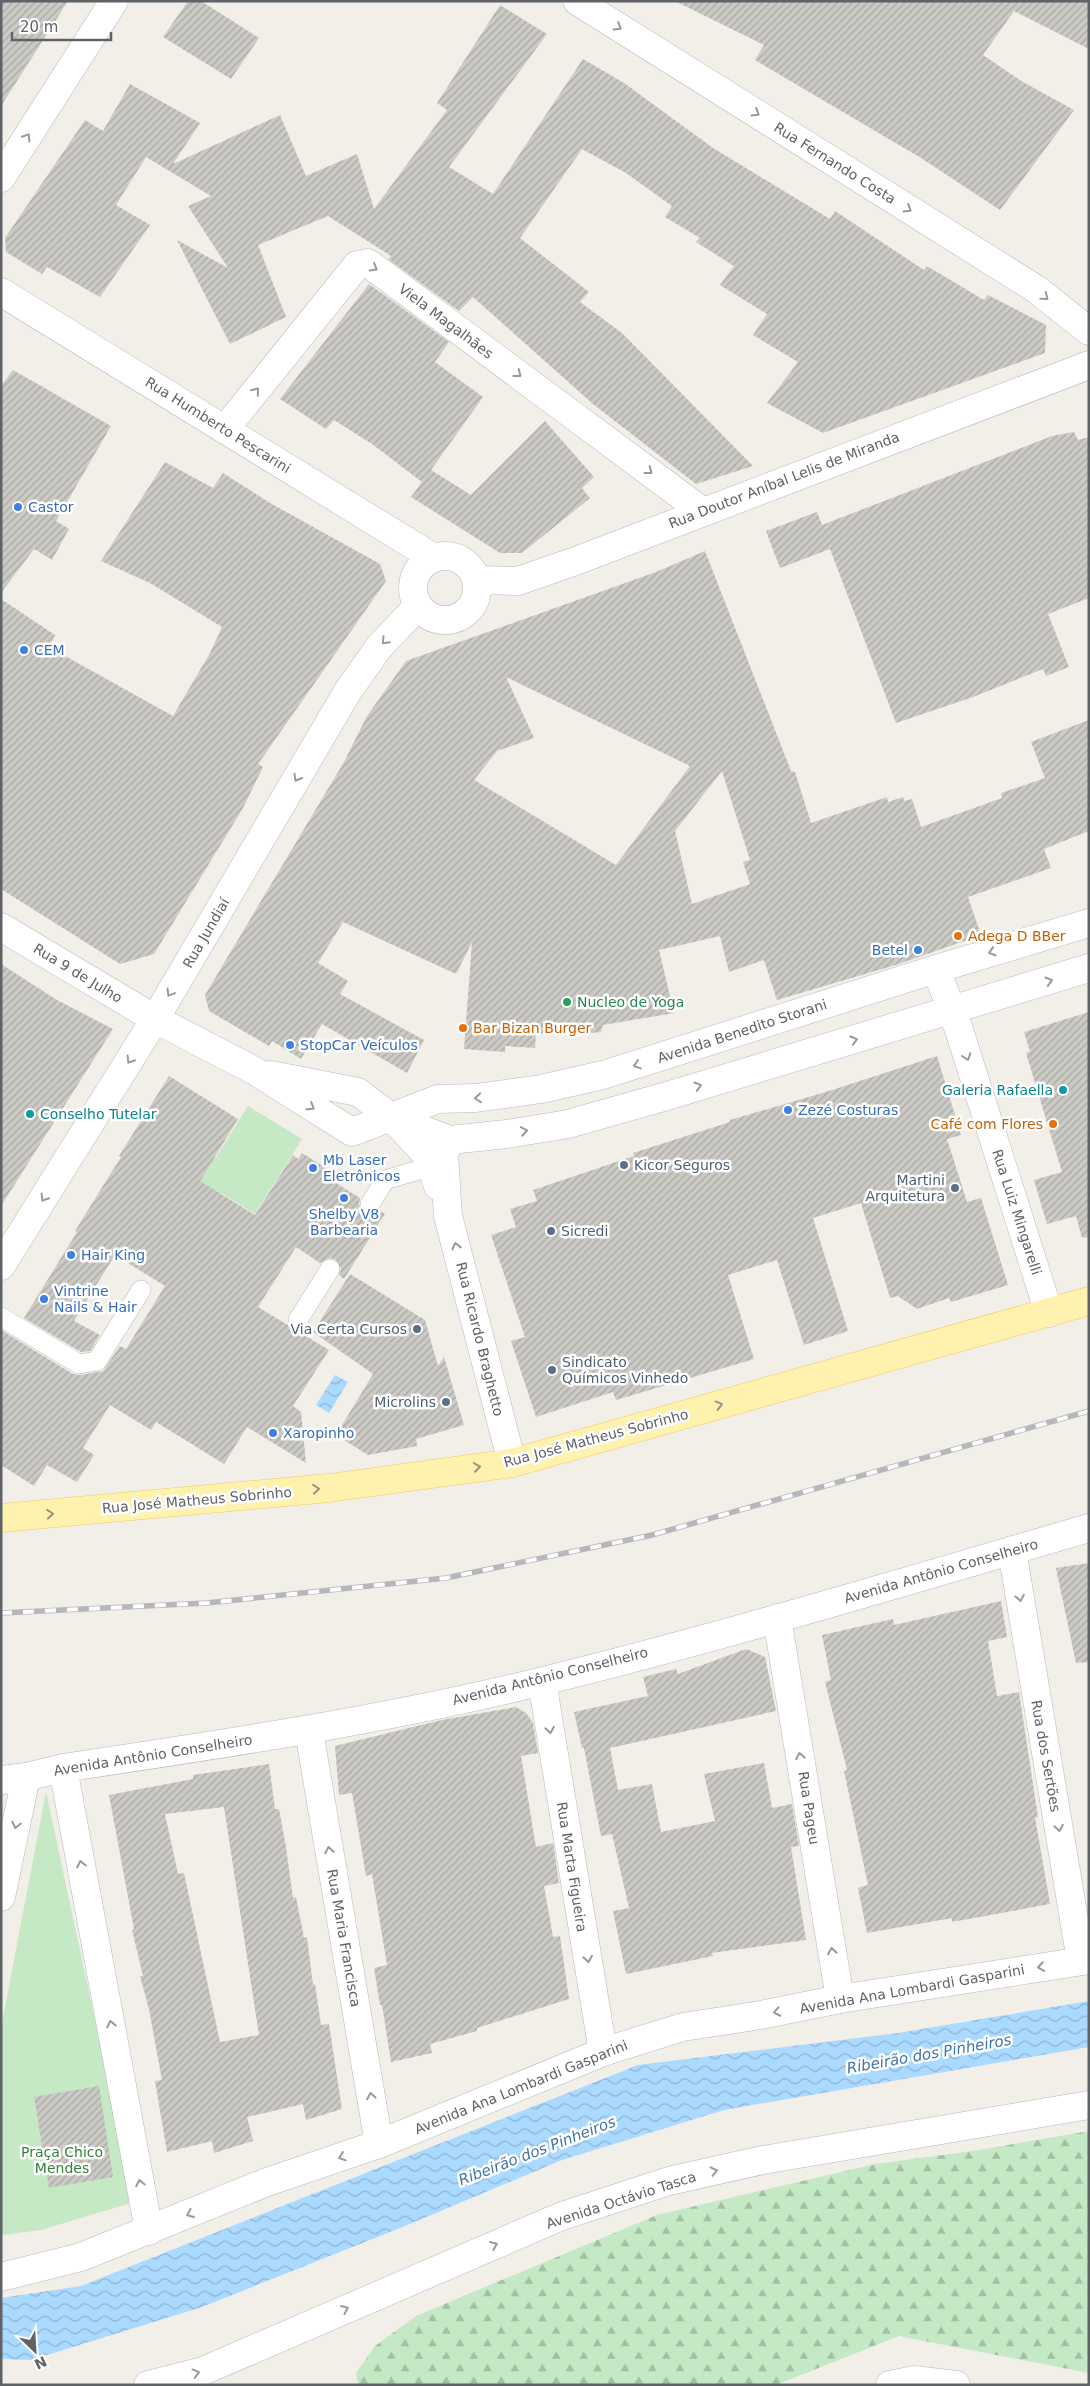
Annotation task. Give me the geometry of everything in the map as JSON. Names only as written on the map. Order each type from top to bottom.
[{"type":"main road","name":"Rua José Matheus Sobrinho","points":[[1,1518],[329,1488],[512,1463],[1089,1302]]},
{"type":"street","points":[[1,178],[114,1]]},
{"type":"street","name":"Rua Fernando Costa","points":[[577,1],[1036,289],[1089,332]]},
{"type":"street","name":"Viela Magalhães","points":[[225,429],[357,265],[368,263],[702,511]]},
{"type":"street","name":"Rua Humberto Pescarini","points":[[1,292],[434,558]]},
{"type":"street","name":"Rua Doutor Aníbal Lelis de Miranda","points":[[476,580],[518,581],[573,562],[702,511],[1089,365]]},
{"type":"street","points":[[445,556],[456,558],[472,570],[476,580],[478,590],[473,604],[462,615],[453,619],[433,618],[418,606],[414,597],[415,578],[419,570],[434,558],[445,556]]},
{"type":"street","name":"Rua Jundiaí","points":[[1,1266],[156,1019],[348,691],[379,647],[418,606]]},
{"type":"street","name":"Avenida Benedito Storani","points":[[156,1019],[255,1071],[352,1132],[438,1100],[476,1098],[541,1089],[604,1075],[936,969],[1089,923]]},
{"type":"street","name":"Rua 9 de Julho","points":[[1,927],[156,1019]]},
{"type":"street","name":"Avenida Benedito Storani","points":[[255,1071],[358,1092],[392,1118],[450,1140],[507,1134],[568,1124],[952,1011],[1089,968]]},
{"type":"street","name":"Rua Luiz Mingarelli","points":[[936,969],[952,1011],[1049,1313]]},
{"type":"street","name":"Rua Ricardo Braghetto","points":[[392,1118],[428,1156],[432,1166],[448,1216],[512,1463]]},
{"type":"street","name":"Rua Ricardo Braghetto","points":[[448,1216],[444,1154],[450,1140]]},
{"type":"street","name":"Avenida Antônio Conselheiro","points":[[13,1779],[63,1768],[309,1731],[542,1682],[777,1618],[1089,1528]]},
{"type":"street","name":"Rua dos Sertões","points":[[1012,1550],[1085,1960]]},
{"type":"street","name":"Rua Pageu","points":[[777,1618],[840,1999]]},
{"type":"street","name":"Rua Marta Figueira","points":[[542,1682],[603,2052]]},
{"type":"street","name":"Rua Maria Francisca","points":[[309,1731],[379,2144]]},
{"type":"street","points":[[63,1768],[149,2231]]},
{"type":"street","points":[[1,1896],[13,1779]]},
{"type":"street","name":"Avenida Ana Lombardi Gasparini","points":[[1,2277],[81,2257],[268,2182],[379,2144],[603,2052],[683,2027],[761,2015],[840,1999],[1085,1960]]},
{"type":"street","name":"Avenida Octávio Tasca","points":[[148,2385],[203,2371],[562,2216],[669,2182],[763,2160],[1089,2104]]},
{"type":"street","points":[[890,2385],[914,2380],[956,2385]]},
{"type":"lane","points":[[370,1204],[385,1180],[432,1166]]},
{"type":"lane","points":[[298,1320],[330,1269]]},
{"type":"lane","points":[[1,1317],[79,1364],[97,1361],[141,1290]]},
{"type":"green space","points":[[248,1106],[302,1139],[255,1214],[221,1193],[210,1212],[181,1193],[207,1152],[216,1157]]},
{"type":"green space","name":"Praça Chico Mendes","points":[[46,1792],[134,2202],[41,2230],[1,2235],[1,2028]]},
{"type":"green space","points":[[1089,2131],[1089,2373],[899,2336],[776,2385],[358,2385],[356,2373],[375,2346],[416,2316],[657,2215],[875,2164],[973,2151]]},
{"type":"water","points":[[335,1375],[348,1382],[329,1413],[316,1405]]},
{"type":"water","name":"Ribeirão dos Pinheiros","points":[[1089,2001],[1089,2047],[724,2110],[562,2160],[400,2228],[202,2307],[31,2360],[1,2359],[1,2298],[81,2286],[638,2065],[898,2033]]},
{"type":"building","points":[[1,1],[68,1],[1,106]]},
{"type":"building","points":[[188,1],[201,1],[259,38],[231,79],[163,37]]},
{"type":"building","points":[[675,1],[1089,1],[1089,49],[1014,11],[983,55],[1023,82],[1074,110],[1000,210],[921,158],[755,60],[764,45]]},
{"type":"building","points":[[500,5],[547,34],[449,167],[493,194],[583,59],[624,83],[713,148],[830,219],[835,211],[924,270],[927,266],[984,300],[988,295],[1046,325],[1045,353],[823,433],[767,403],[798,362],[753,335],[767,314],[720,285],[734,266],[696,242],[700,238],[665,217],[672,206],[626,173],[582,149],[520,238],[589,292],[580,302],[622,333],[753,466],[696,484],[593,404],[473,297],[459,311],[388,259],[391,256],[328,216],[258,245],[286,317],[230,344],[177,240],[228,268],[188,206],[211,196],[146,157],[116,205],[150,225],[100,297],[47,267],[42,274],[6,252],[5,238],[85,120],[103,131],[130,84],[200,123],[173,164],[280,115],[306,176],[357,154],[374,209],[447,110],[437,103]]},
{"type":"building","points":[[369,284],[449,342],[435,362],[483,397],[431,470],[471,495],[545,421],[594,477],[582,488],[590,498],[522,553],[500,553],[411,497],[422,482],[372,444],[334,420],[326,429],[280,399]]},
{"type":"building","points":[[13,370],[111,426],[56,521],[69,529],[52,560],[34,549],[1,593],[1,386]]},
{"type":"building","points":[[1074,432],[1078,440],[1089,437],[1089,598],[1048,614],[1069,667],[1046,676],[1043,669],[973,697],[896,723],[830,549],[780,568],[766,531],[817,512],[822,525],[1052,436]]},
{"type":"building","points":[[165,462],[213,488],[223,473],[270,503],[380,564],[386,581],[258,764],[263,767],[243,808],[154,954],[120,964],[1,889],[1,599],[55,635],[49,647],[173,716],[210,653],[222,627],[150,583],[101,561]]},
{"type":"building","points":[[705,551],[791,771],[795,772],[811,823],[887,797],[888,802],[903,797],[904,801],[912,799],[921,827],[1002,798],[1001,793],[1045,778],[1031,742],[1089,720],[1089,831],[1044,849],[1051,868],[968,897],[981,935],[899,964],[777,1000],[764,960],[729,972],[720,936],[659,950],[674,1013],[603,1025],[601,1032],[582,1034],[578,1029],[536,1034],[535,1048],[505,1046],[505,1052],[464,1049],[472,942],[456,974],[343,922],[318,963],[348,981],[340,994],[424,1040],[407,1073],[322,1024],[301,1059],[272,1041],[269,1046],[209,1011],[205,995],[344,762],[367,716],[406,661],[656,572]],"holes":[[[506,677],[690,766],[616,865],[474,780],[497,751],[534,738]],[[722,771],[750,860],[743,862],[750,884],[692,904],[675,831]]]},
{"type":"building","points":[[1,964],[57,1000],[113,1029],[1,1206]]},
{"type":"building","name":"Galeria Rafaella","points":[[1089,1012],[1089,1237],[1082,1238],[1076,1216],[1047,1224],[1034,1180],[1062,1172],[1026,1053],[1030,1051],[1024,1032]]},
{"type":"building","points":[[937,1056],[961,1135],[947,1139],[967,1202],[981,1198],[1008,1285],[951,1302],[949,1298],[917,1309],[898,1296],[890,1298],[861,1203],[813,1218],[848,1331],[804,1345],[777,1260],[728,1275],[754,1359],[616,1400],[613,1392],[536,1417],[511,1341],[525,1337],[491,1235],[516,1227],[510,1209],[537,1201],[533,1190],[634,1156],[633,1153],[730,1122],[730,1120],[829,1091]]},
{"type":"building","points":[[169,1076],[238,1119],[200,1181],[255,1215],[293,1155],[298,1159],[302,1153],[340,1177],[336,1183],[360,1198],[359,1204],[364,1213],[370,1215],[379,1210],[385,1214],[344,1279],[339,1275],[341,1269],[336,1260],[330,1258],[320,1263],[296,1247],[258,1307],[329,1350],[293,1406],[301,1412],[306,1463],[247,1427],[224,1464],[156,1422],[151,1430],[110,1405],[83,1448],[94,1455],[77,1482],[47,1465],[34,1486],[1,1465],[1,1330],[73,1374],[80,1375],[103,1371],[120,1346],[126,1349],[165,1286],[115,1255],[74,1321],[100,1335],[90,1351],[81,1352],[24,1318],[121,1157],[119,1156]]},
{"type":"building","points":[[350,1274],[425,1320],[438,1366],[444,1357],[464,1425],[416,1439],[417,1446],[368,1455],[336,1435],[373,1374],[313,1332]]},
{"type":"building","points":[[1089,1563],[1089,1662],[1076,1663],[1056,1568]]},
{"type":"building","points":[[1001,1601],[1007,1637],[988,1641],[997,1696],[1019,1692],[1038,1817],[1035,1817],[1050,1904],[952,1922],[952,1918],[867,1933],[858,1888],[868,1885],[844,1771],[847,1770],[825,1682],[831,1680],[822,1635],[893,1619],[894,1625]]},
{"type":"building","points":[[746,1649],[765,1657],[776,1711],[610,1748],[618,1790],[652,1784],[661,1832],[715,1821],[704,1774],[764,1763],[772,1808],[792,1804],[799,1846],[791,1847],[806,1940],[712,1953],[713,1956],[626,1974],[613,1911],[629,1908],[612,1834],[601,1836],[584,1748],[582,1748],[574,1712],[648,1696],[643,1677],[676,1669],[678,1674]]},
{"type":"building","points":[[516,1707],[526,1713],[533,1723],[538,1753],[521,1756],[536,1847],[553,1843],[559,1883],[544,1886],[553,1937],[560,1936],[569,1999],[477,2028],[477,2031],[430,2044],[432,2053],[391,2062],[374,1968],[387,1965],[372,1874],[366,1876],[352,1793],[339,1795],[335,1746],[442,1720]]},
{"type":"building","points":[[269,1764],[275,1809],[279,1809],[286,1847],[293,1898],[296,1897],[304,1938],[307,1937],[313,1985],[315,1984],[321,2025],[329,2024],[342,2109],[306,2120],[303,2104],[247,2117],[253,2141],[214,2153],[212,2141],[167,2152],[155,2081],[162,2080],[149,2009],[140,1976],[143,1976],[132,1930],[134,1929],[109,1795],[193,1779],[193,1775]],"holes":[[[224,1807],[259,2035],[220,2042],[184,1873],[178,1874],[165,1814]]]},
{"type":"building","points":[[99,2086],[113,2177],[49,2188],[34,2097]]},
{"type":"railway","points":[[1,1613],[207,1603],[446,1578],[652,1535],[1089,1411]]},
{"type":"place","name":"Castor","points":[[18,507]]},
{"type":"place","name":"CEM","points":[[24,650]]},
{"type":"place","name":"Adega D BBer","points":[[958,936]]},
{"type":"place","name":"Betel","points":[[918,950]]},
{"type":"place","name":"Nucleo de Yoga","points":[[567,1002]]},
{"type":"place","name":"Bar Bizan Burger","points":[[463,1028]]},
{"type":"place","name":"StopCar Veículos","points":[[290,1045]]},
{"type":"place","name":"Galeria Rafaella","points":[[1063,1090]]},
{"type":"place","name":"Zezé Costuras","points":[[788,1110]]},
{"type":"place","name":"Conselho Tutelar","points":[[30,1114]]},
{"type":"place","name":"Café com Flores","points":[[1053,1124]]},
{"type":"place","name":"Kicor Seguros","points":[[624,1165]]},
{"type":"place","name":"Mb Laser Eletrônicos","points":[[313,1168]]},
{"type":"place","name":"Martini Arquitetura","points":[[955,1188]]},
{"type":"place","name":"Shelby V8 Barbearia","points":[[344,1198]]},
{"type":"place","name":"Sicredi","points":[[551,1231]]},
{"type":"place","name":"Hair King","points":[[71,1255]]},
{"type":"place","name":"Vintrine Nails & Hair","points":[[44,1299]]},
{"type":"place","name":"Via Certa Cursos","points":[[417,1329]]},
{"type":"place","name":"Sindicato Químicos Vinhedo","points":[[552,1370]]},
{"type":"place","name":"Microlins","points":[[446,1402]]},
{"type":"place","name":"Xaropinho","points":[[273,1433]]}]
